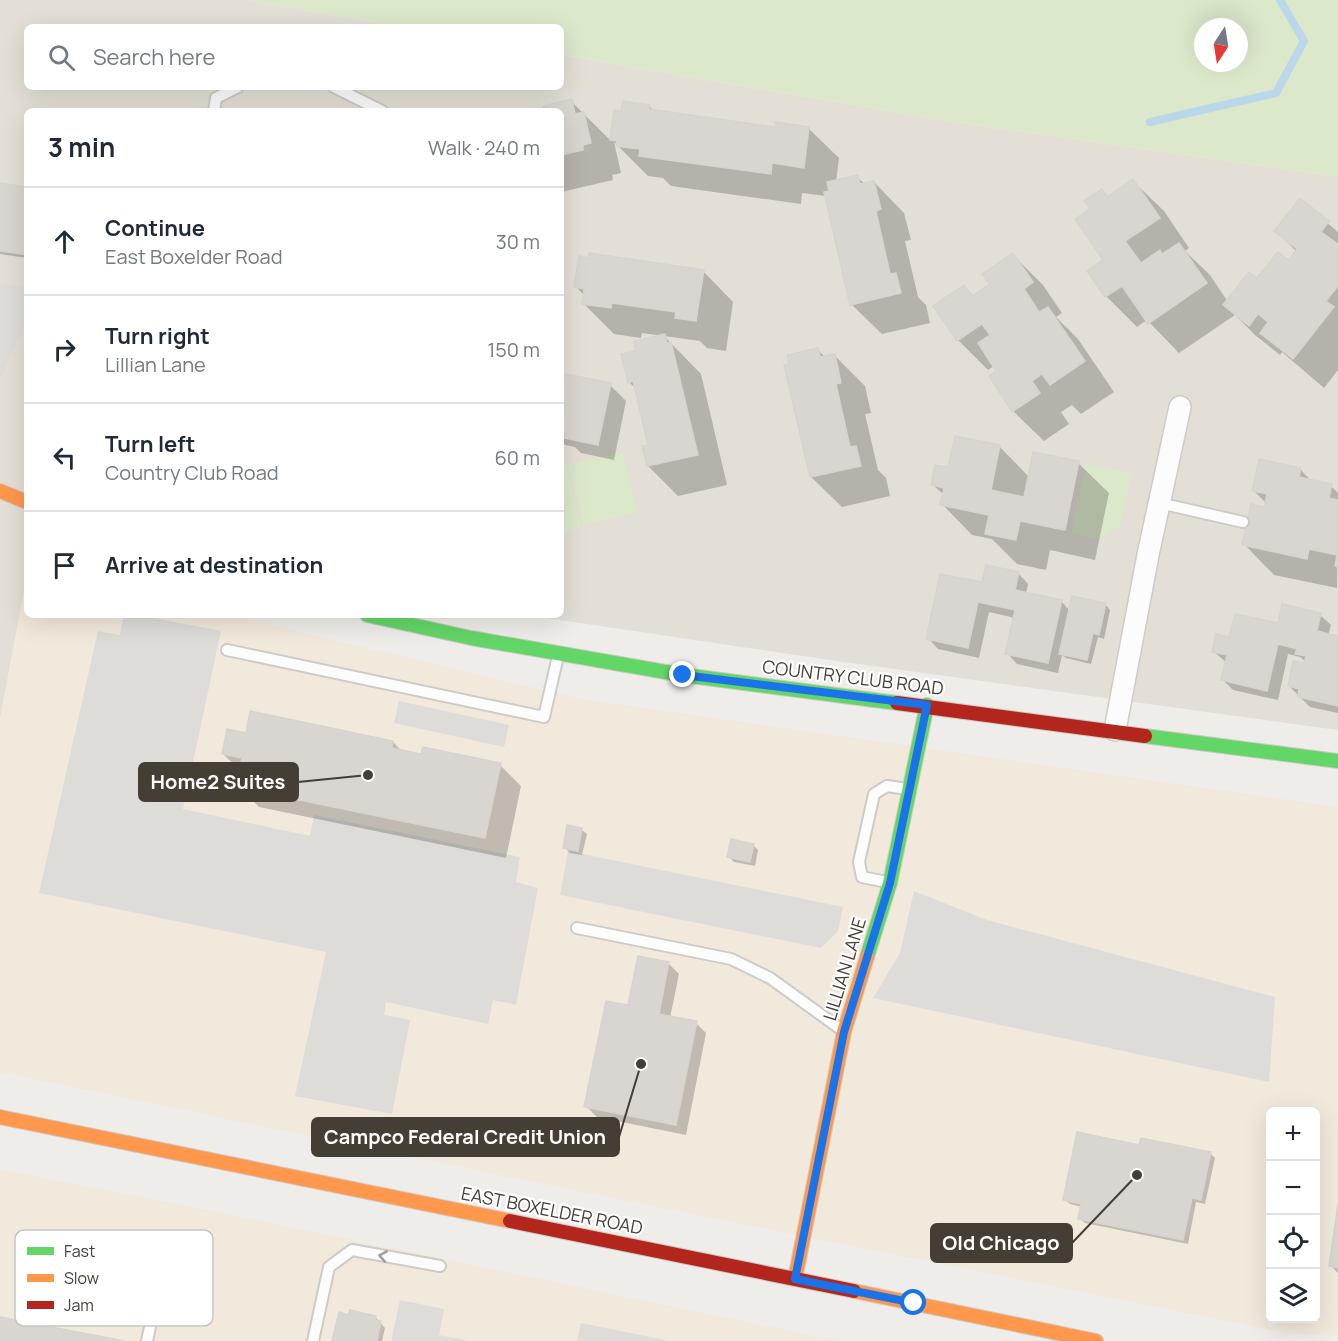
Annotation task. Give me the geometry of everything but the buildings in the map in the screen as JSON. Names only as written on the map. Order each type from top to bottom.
[{"type":"street","points":[[1115,730],[1180,407]]},
{"type":"street","points":[[0,491],[24,501]]},
{"type":"street","name":"COUNTRY CLUB ROAD","points":[[381,618],[471,638],[683,675],[927,705],[1338,761]]},
{"type":"street","name":"LILLIAN LANE","points":[[795,1279],[844,1032],[890,883],[927,705]]},
{"type":"street","name":"EAST BOXELDER ROAD","points":[[0,1118],[1096,1341]]},
{"type":"lane","points":[[214,108],[216,98],[232,90]]},
{"type":"lane","points":[[340,90],[376,108]]},
{"type":"lane","points":[[1159,503],[1243,522]]},
{"type":"lane","points":[[227,650],[544,717],[559,653]]},
{"type":"lane","points":[[890,883],[862,877],[859,862],[874,794],[887,786],[909,789]]},
{"type":"lane","points":[[577,928],[731,959],[770,978],[844,1032]]},
{"type":"lane","points":[[313,1341],[329,1267],[352,1251],[440,1266]]},
{"type":"lane","points":[[147,1341],[150,1326]]},
{"type":"shaded area","points":[[0,0],[245,0],[384,24],[24,24],[24,90],[564,90],[564,56],[952,122],[1338,177],[1338,730],[837,661],[546,618],[564,618],[564,108],[24,108],[24,592],[0,719]]},
{"type":"shaded area","points":[[0,283],[24,287],[24,327],[0,379]]},
{"type":"shaded area","points":[[24,592],[24,618],[250,618],[581,699],[1338,807],[1338,1336],[1293,1334],[484,1172],[0,1072],[0,719]]},
{"type":"shaded area","points":[[123,618],[154,618],[221,631],[183,809],[310,836],[314,815],[520,857],[516,882],[538,888],[516,1005],[493,1000],[488,1024],[386,1002],[384,1015],[410,1020],[392,1114],[295,1096],[326,952],[39,893],[98,631],[120,635]]},
{"type":"shaded area","points":[[399,701],[509,725],[504,747],[394,723]]},
{"type":"shaded area","points":[[568,851],[843,907],[838,931],[821,948],[560,895]]},
{"type":"shaded area","points":[[914,891],[987,920],[1275,997],[1269,1082],[873,998],[900,953]]},
{"type":"shaded area","points":[[0,1169],[839,1341],[0,1341]]},
{"type":"shaded area","points":[[400,1300],[444,1309],[439,1335],[470,1341],[391,1341]]},
{"type":"shaded area","points":[[581,1323],[670,1341],[577,1341]]},
{"type":"green space","points":[[245,0],[1338,0],[1338,177],[952,122],[564,56],[564,24],[384,24]]},
{"type":"green space","points":[[623,452],[637,512],[583,525],[568,465]]},
{"type":"green space","points":[[564,460],[565,460],[581,527],[564,531]]},
{"type":"green space","points":[[1086,464],[1132,473],[1121,525],[1099,539],[1071,533]]},
{"type":"waterway","points":[[1150,122],[1276,93],[1304,41],[1280,0]]},
{"type":"traffic: fast","points":[[381,618],[471,638],[683,675],[897,703]]},
{"type":"traffic: fast","points":[[867,957],[890,883],[927,705]]},
{"type":"traffic: fast","points":[[1145,736],[1338,761]]},
{"type":"traffic: slow","points":[[0,491],[24,501]]},
{"type":"traffic: slow","points":[[795,1279],[844,1032],[867,957]]},
{"type":"traffic: slow","points":[[0,1117],[510,1221]]},
{"type":"traffic: slow","points":[[854,1291],[1096,1341]]},
{"type":"traffic: jam","points":[[897,703],[1145,736]]},
{"type":"traffic: jam","points":[[510,1221],[854,1291]]},
{"type":"place","name":"Home2 Suites","points":[[368,775]]},
{"type":"place","name":"Campco Federal Credit Union","points":[[641,1064]]},
{"type":"place","name":"Old Chicago","points":[[1137,1175]]},
{"type":"route","points":[[683,675],[927,705],[890,883],[844,1032],[795,1279],[914,1303]]}]
